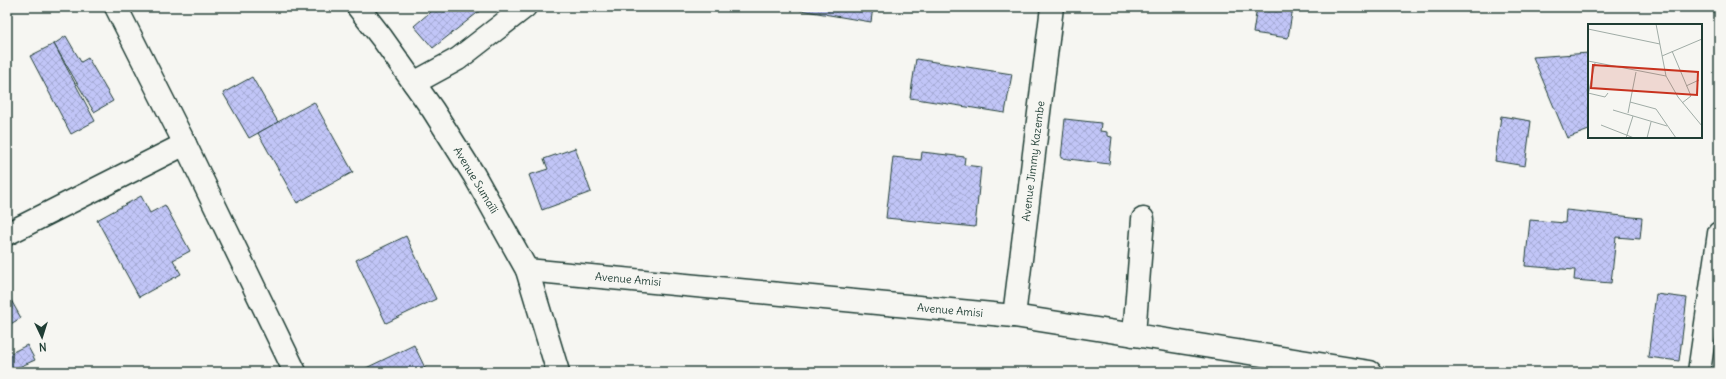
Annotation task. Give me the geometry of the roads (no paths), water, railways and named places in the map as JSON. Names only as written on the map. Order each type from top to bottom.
[{"type":"street","points":[[116,7],[185,144],[295,372]]},
{"type":"street","name":"Avenue Sumaïli","points":[[358,7],[414,83],[474,175],[527,270],[558,372]]},
{"type":"street","points":[[414,83],[458,59],[525,7]]},
{"type":"street","name":"Avenue Jimmy Kazembe","points":[[1014,316],[1052,7]]},
{"type":"street","points":[[7,234],[185,144]]},
{"type":"street","points":[[1134,335],[1143,219]]},
{"type":"street","points":[[1698,372],[1719,233]]},
{"type":"street","name":"Avenue Amisi","points":[[527,270],[1014,316],[1370,372]]}]
